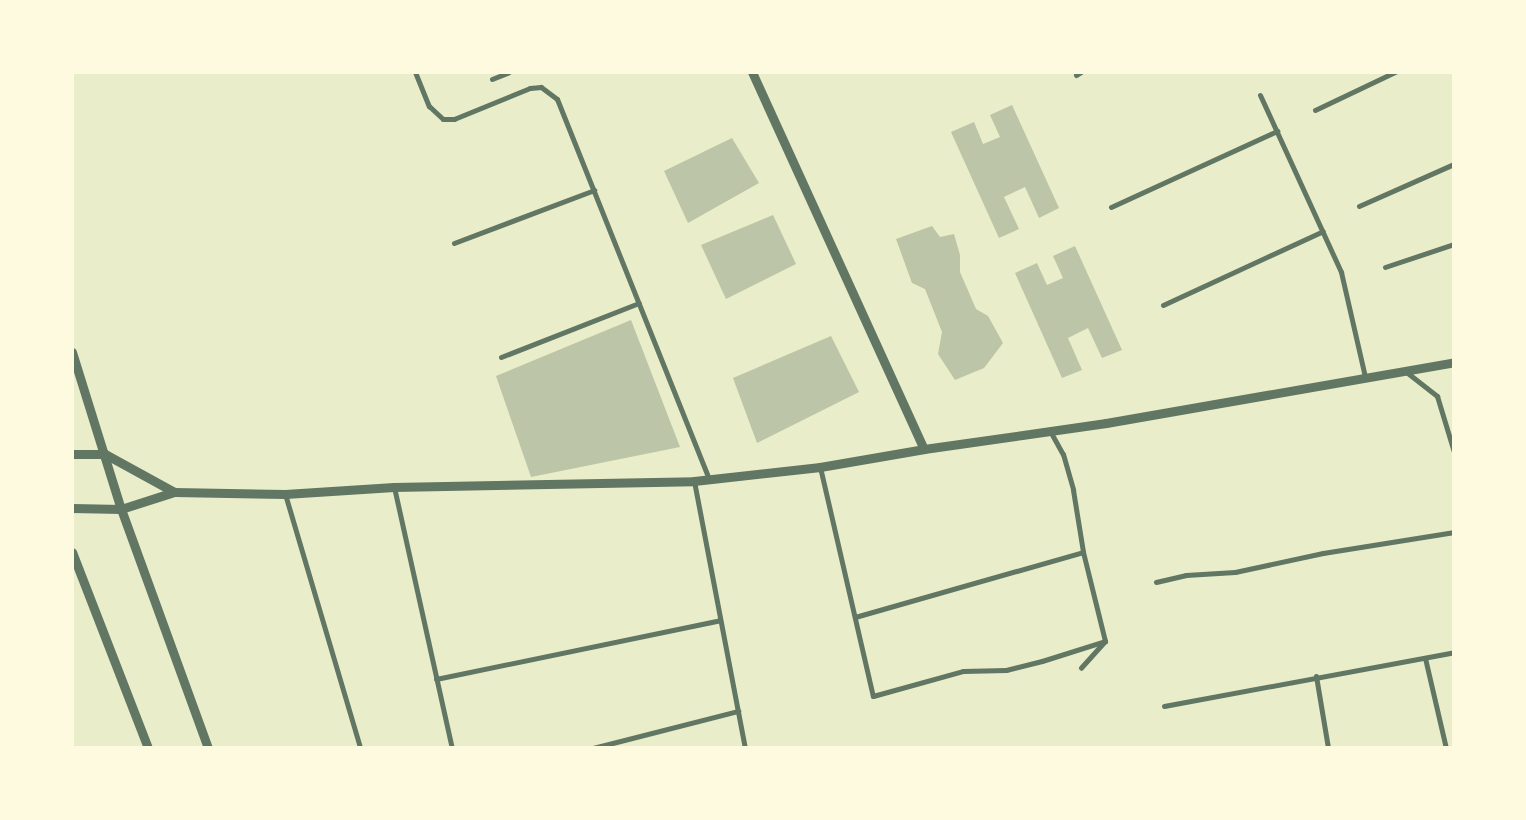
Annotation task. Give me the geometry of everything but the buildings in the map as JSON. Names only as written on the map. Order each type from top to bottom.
[{"type":"street","points":[[415,72],[429,106],[443,120],[454,118],[530,88],[541,87],[550,91],[557,99],[709,479]]},
{"type":"street","points":[[492,79],[509,72]]},
{"type":"street","points":[[752,72],[924,449]]},
{"type":"street","points":[[1315,110],[1395,72]]},
{"type":"street","points":[[1260,94],[1345,282],[1365,377]]},
{"type":"street","points":[[1111,207],[1277,131]]},
{"type":"street","points":[[1359,206],[1454,164]]},
{"type":"street","points":[[454,243],[594,190]]},
{"type":"street","points":[[1163,305],[1323,230]]},
{"type":"street","points":[[1385,267],[1454,244]]},
{"type":"street","points":[[501,357],[639,303]]},
{"type":"street","points":[[72,352],[121,509],[208,748]]},
{"type":"street","points":[[72,508],[121,509],[174,492],[285,494],[394,487],[709,479],[820,467],[924,449],[1050,431],[1454,362]]},
{"type":"street","points":[[1404,371],[1437,396],[1454,452]]},
{"type":"street","points":[[1050,431],[1063,454],[1073,490],[1083,552],[1105,641]]},
{"type":"street","points":[[72,454],[105,454],[174,492]]},
{"type":"street","points":[[820,467],[873,696],[963,671],[1006,670],[1105,641]]},
{"type":"street","points":[[694,480],[745,748]]},
{"type":"street","points":[[394,487],[452,748]]},
{"type":"street","points":[[285,494],[360,748]]},
{"type":"street","points":[[1156,582],[1186,575],[1234,572],[1322,553],[1454,532]]},
{"type":"street","points":[[72,552],[148,748]]},
{"type":"street","points":[[855,617],[1083,552]]},
{"type":"street","points":[[436,679],[720,620]]},
{"type":"street","points":[[1081,668],[1105,641]]},
{"type":"street","points":[[1164,706],[1316,676],[1454,652]]},
{"type":"street","points":[[1425,658],[1446,748]]},
{"type":"street","points":[[1316,676],[1328,748]]},
{"type":"street","points":[[593,748],[738,711]]},
{"type":"street","points":[[1132,748],[1140,748]]}]
